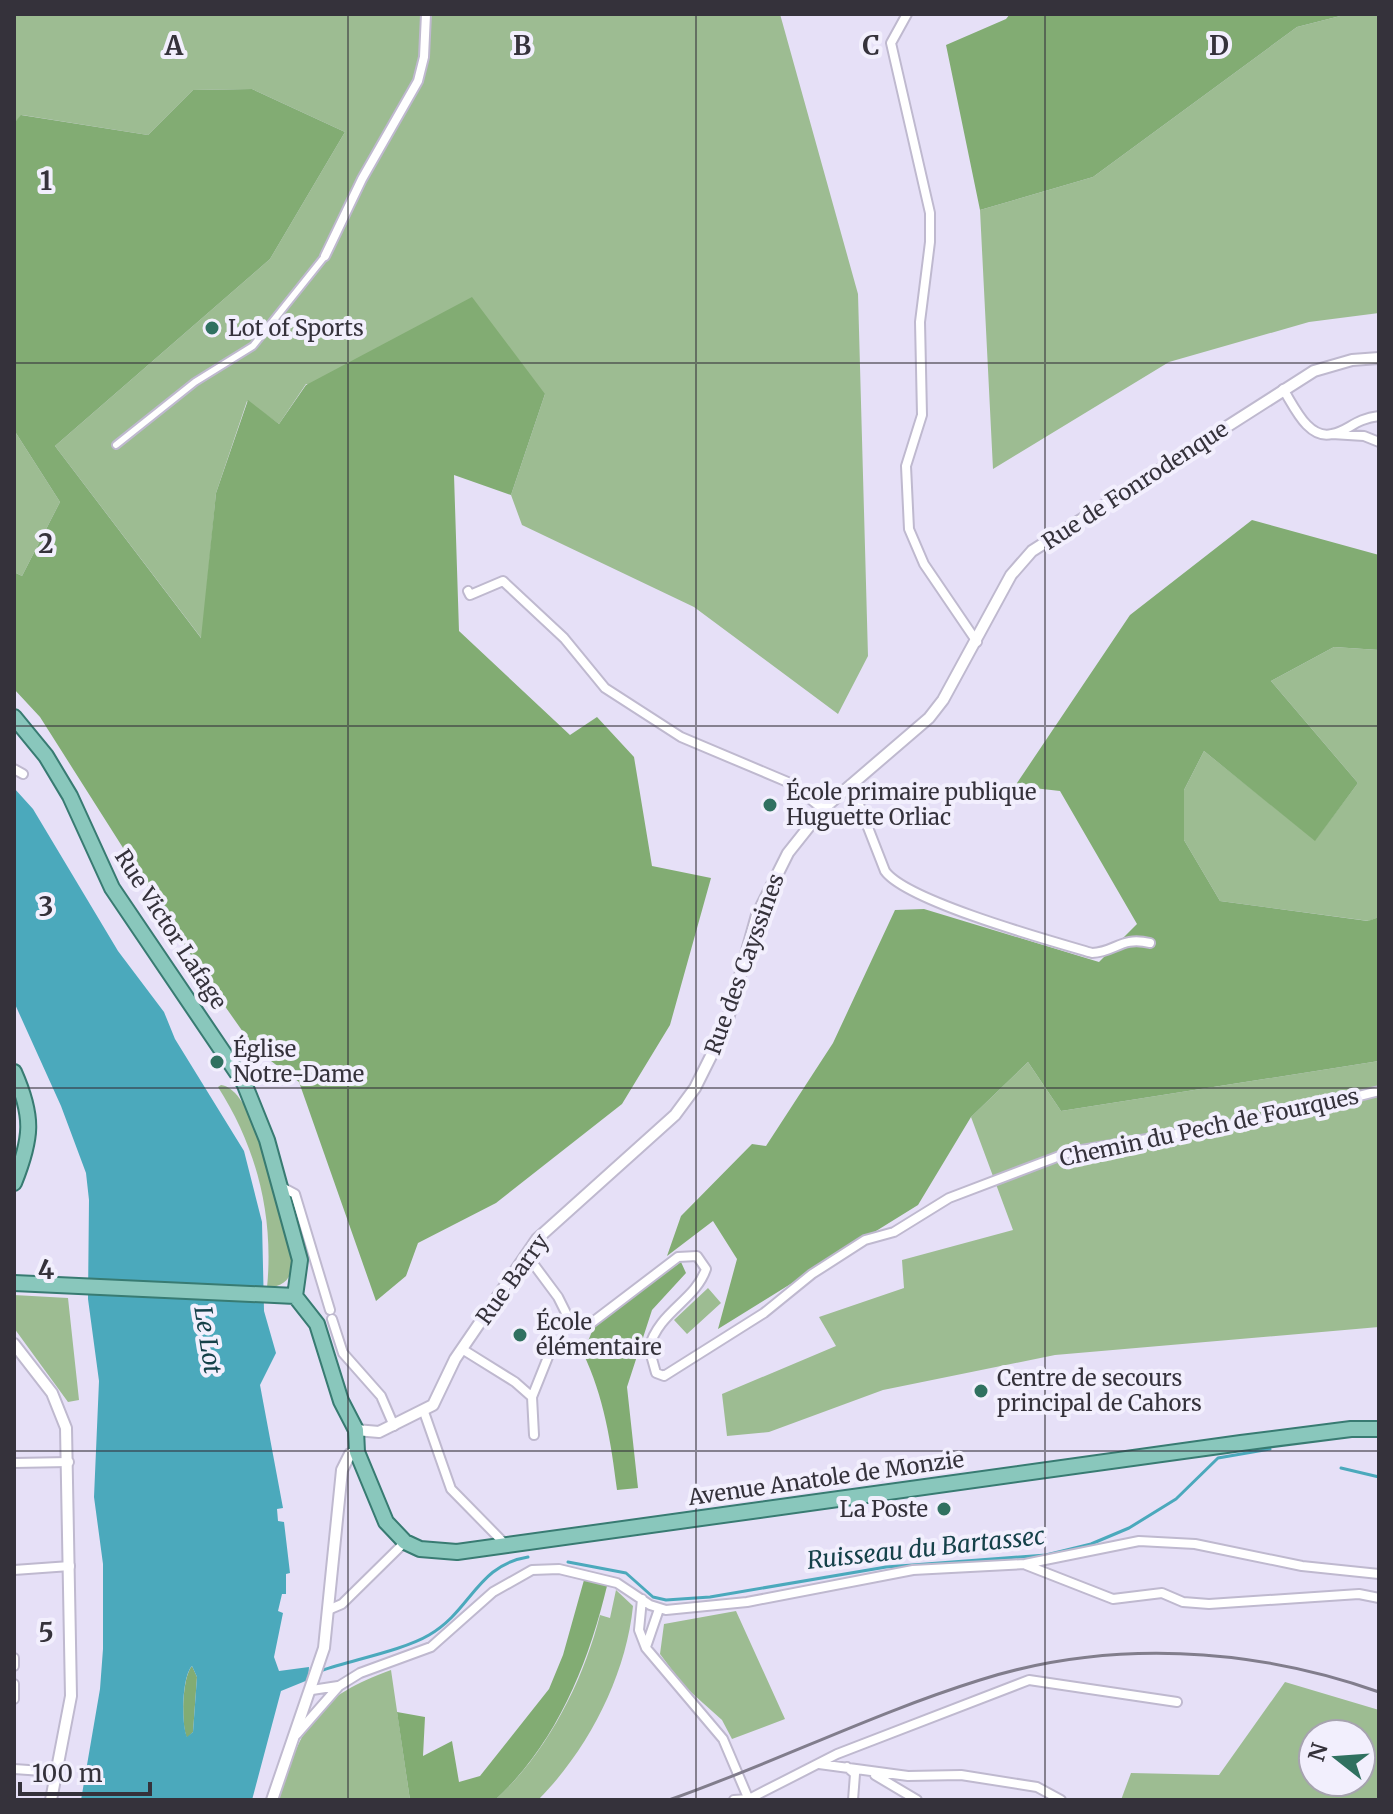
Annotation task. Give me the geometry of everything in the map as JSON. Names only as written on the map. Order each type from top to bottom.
[{"type":"main road","name":"Rue Victor Lafage","points":[[14,717],[46,756],[70,796],[112,888],[244,1083],[261,1121],[300,1260],[295,1296]]},
{"type":"main road","points":[[14,1072],[30,1119],[21,1140],[14,1183]]},
{"type":"main road","points":[[14,1283],[295,1296],[317,1324],[341,1401],[356,1430],[357,1452],[386,1522],[405,1542]]},
{"type":"main road","name":"Avenue Anatole de Monzie","points":[[405,1542],[420,1549],[457,1552],[1241,1443],[1351,1429],[1379,1429]]},
{"type":"street","points":[[116,445],[195,382],[253,346],[325,256],[362,179],[418,81],[424,57],[426,14]]},
{"type":"street","points":[[907,14],[893,34],[893,59],[921,166],[930,228],[920,322],[922,415],[906,466],[909,529],[924,564],[977,642]]},
{"type":"street","name":"Rue de Fonrodenque","points":[[851,784],[929,718],[960,675],[1011,575],[1032,551],[1283,389],[1333,365],[1379,358]]},
{"type":"street","points":[[1283,389],[1308,427],[1317,433],[1364,436],[1379,442]]},
{"type":"street","points":[[1332,434],[1359,418],[1379,416]]},
{"type":"street","points":[[468,591],[470,595],[503,581],[564,638],[605,688],[681,737],[790,783],[823,809]]},
{"type":"street","points":[[851,784],[885,871],[891,879],[913,891],[992,924],[1092,953],[1102,953],[1120,942],[1135,940],[1150,943]]},
{"type":"street","name":"Rue des Cayssines","points":[[641,1147],[675,1115],[699,1080],[726,1026],[757,915],[788,853],[823,809],[851,784]]},
{"type":"street","name":"Chemin du Pech de Fourques","points":[[526,1254],[558,1297],[569,1319],[583,1324],[590,1324],[678,1257],[697,1256],[706,1269],[699,1284],[662,1319],[649,1348],[656,1373],[664,1376],[764,1313],[812,1274],[865,1240],[894,1232],[949,1198],[1070,1152],[1271,1118],[1379,1091]]},
{"type":"street","name":"Rue Barry","points":[[424,1412],[438,1395],[462,1349],[526,1254],[555,1221],[641,1147]]},
{"type":"street","points":[[279,1186],[295,1194],[343,1353],[381,1396],[394,1426]]},
{"type":"street","points":[[14,1344],[61,1410],[69,1462],[71,1696],[51,1800]]},
{"type":"street","points":[[462,1349],[515,1382],[532,1397]]},
{"type":"street","points":[[534,1435],[532,1397],[550,1352]]},
{"type":"street","points":[[356,1430],[379,1432],[424,1412],[451,1489],[506,1545]]},
{"type":"street","points":[[272,1800],[319,1666],[328,1627],[342,1470],[350,1454],[357,1452]]},
{"type":"street","points":[[14,1463],[69,1462]]},
{"type":"street","points":[[297,1735],[339,1686],[360,1673],[431,1647],[493,1592],[525,1572],[559,1569],[595,1577],[617,1583],[659,1609],[694,1610],[913,1570],[1025,1564],[1112,1545],[1164,1541],[1213,1547],[1312,1567],[1379,1574]]},
{"type":"street","points":[[328,1610],[342,1604],[405,1542]]},
{"type":"street","points":[[1025,1564],[1113,1599],[1162,1593],[1183,1602],[1209,1604],[1359,1594],[1379,1598]]},
{"type":"street","points":[[14,1570],[70,1566]]},
{"type":"street","points":[[642,1599],[639,1630],[646,1648],[713,1724],[749,1799]]},
{"type":"street","points":[[646,1648],[659,1609]]},
{"type":"street","points":[[14,1658],[14,1666]]},
{"type":"street","points":[[734,1800],[749,1799],[818,1764],[925,1718],[1029,1680],[1177,1702]]},
{"type":"street","points":[[14,1684],[14,1699]]},
{"type":"street","points":[[313,1686],[339,1686]]},
{"type":"street","points":[[313,1686],[315,1696],[325,1699]]},
{"type":"street","points":[[818,1764],[871,1773],[961,1775],[1037,1787],[1061,1800]]},
{"type":"street","points":[[847,1767],[855,1774],[853,1800]]},
{"type":"street","points":[[14,1769],[57,1772]]},
{"type":"street","points":[[871,1773],[917,1800]]},
{"type":"green space","points":[[14,14],[780,14],[858,294],[868,656],[838,714],[694,607],[522,525],[511,495],[545,394],[306,384],[279,424],[247,401],[216,493],[202,639],[55,446],[270,259],[345,132],[252,89],[193,90],[148,135],[22,115],[14,123]]},
{"type":"green space","points":[[1010,14],[1348,14],[1297,27],[1093,177],[980,210],[946,45],[1006,19]]},
{"type":"green space","points":[[1348,14],[1379,14],[1379,313],[1309,322],[1169,362],[993,469],[980,210],[1093,177],[1297,27]]},
{"type":"green space","points":[[252,89],[345,132],[270,259],[55,446],[201,638],[216,493],[248,400],[279,424],[306,385],[472,297],[545,394],[511,495],[454,475],[459,631],[570,735],[597,717],[634,757],[652,866],[711,878],[670,1025],[622,1104],[496,1203],[418,1243],[406,1276],[376,1301],[299,1082],[255,1049],[210,985],[40,717],[14,689],[14,572],[22,576],[60,502],[14,430],[14,123],[21,115],[148,135],[193,90]]},
{"type":"green space","points":[[14,430],[60,502],[22,576],[14,572]]},
{"type":"green space","points":[[1252,520],[1379,555],[1379,650],[1334,647],[1271,681],[1358,783],[1315,841],[1204,751],[1184,790],[1184,840],[1220,901],[1368,921],[1379,917],[1379,1061],[1061,1111],[1028,1062],[971,1117],[918,1205],[718,1329],[737,1259],[713,1221],[667,1256],[681,1216],[752,1144],[766,1146],[833,1043],[895,910],[924,909],[1099,962],[1137,924],[1060,791],[1015,786],[1130,615]]},
{"type":"green space","points":[[1334,647],[1379,650],[1379,917],[1369,921],[1220,901],[1184,840],[1184,790],[1204,751],[1315,840],[1358,783],[1271,681]]},
{"type":"green space","points":[[1379,1061],[1379,1327],[1055,1355],[883,1390],[769,1432],[727,1436],[722,1394],[836,1346],[819,1317],[904,1288],[902,1260],[1013,1230],[971,1117],[1028,1062],[1061,1111]]},
{"type":"green space","points":[[221,1085],[234,1092],[247,1110],[268,1162],[276,1192],[293,1262],[286,1281],[273,1287],[267,1288],[268,1235],[260,1183],[243,1134],[218,1087]]},
{"type":"green space","points":[[681,1262],[686,1273],[652,1310],[627,1387],[638,1488],[617,1490],[606,1420],[583,1353],[596,1322]]},
{"type":"green space","points":[[708,1288],[721,1303],[687,1334],[674,1320]]},
{"type":"green space","points":[[14,1295],[68,1298],[79,1400],[68,1402],[14,1328]]},
{"type":"green space","points":[[584,1580],[607,1586],[599,1616],[567,1702],[536,1754],[495,1800],[410,1800],[397,1712],[425,1717],[423,1756],[452,1741],[459,1782],[480,1776],[549,1689],[563,1655]]},
{"type":"green space","points":[[616,1590],[633,1606],[629,1632],[613,1685],[588,1735],[538,1800],[495,1800],[531,1761],[561,1715],[584,1666],[600,1615],[610,1618]]},
{"type":"green space","points":[[736,1611],[785,1719],[732,1739],[722,1720],[684,1686],[660,1654],[664,1624]]},
{"type":"green space","points":[[192,1666],[197,1677],[193,1732],[187,1738],[184,1701],[186,1680]]},
{"type":"green space","points":[[391,1670],[410,1800],[276,1800],[295,1752],[314,1718],[343,1692]]},
{"type":"green space","points":[[1285,1682],[1379,1710],[1379,1800],[1121,1800],[1131,1773],[1219,1775]]},
{"type":"water","name":"Le Lot","points":[[14,788],[33,809],[118,951],[164,1012],[175,1039],[244,1151],[262,1222],[264,1311],[276,1353],[260,1385],[283,1508],[277,1509],[278,1521],[284,1522],[290,1573],[286,1574],[286,1594],[282,1594],[278,1611],[283,1613],[274,1657],[279,1671],[309,1667],[308,1680],[281,1691],[252,1800],[81,1800],[100,1689],[103,1649],[103,1564],[94,1497],[99,1381],[88,1299],[89,1200],[86,1173],[61,1106],[14,1002]],"holes":[[[192,1666],[197,1677],[193,1732],[187,1737],[184,1700],[186,1679]]]},
{"type":"waterway","name":"Ruisseau du Bartassec","points":[[568,1562],[626,1573],[653,1597],[666,1600],[710,1597],[886,1567],[1046,1555],[1091,1544],[1129,1528],[1176,1499],[1218,1458],[1270,1449]]},
{"type":"waterway","name":"Ruisseau du Bartassec","points":[[1341,1468],[1379,1477]]},
{"type":"waterway","name":"Ruisseau du Bartassec","points":[[323,1670],[392,1650],[429,1635],[455,1614],[497,1569],[528,1557]]},
{"type":"railway","points":[[669,1800],[941,1693],[1029,1667],[1079,1658],[1129,1654],[1231,1658],[1281,1665],[1379,1692]]},
{"type":"place","name":"Lot of Sports","points":[[212,328]]},
{"type":"place","name":"École primaire publique Huguette Orliac","points":[[770,805]]},
{"type":"place","name":"Église Notre-Dame","points":[[217,1062]]},
{"type":"place","name":"École élémentaire","points":[[520,1335]]},
{"type":"place","name":"Centre de secours principal de Cahors","points":[[981,1391]]},
{"type":"place","name":"La Poste","points":[[944,1509]]}]
